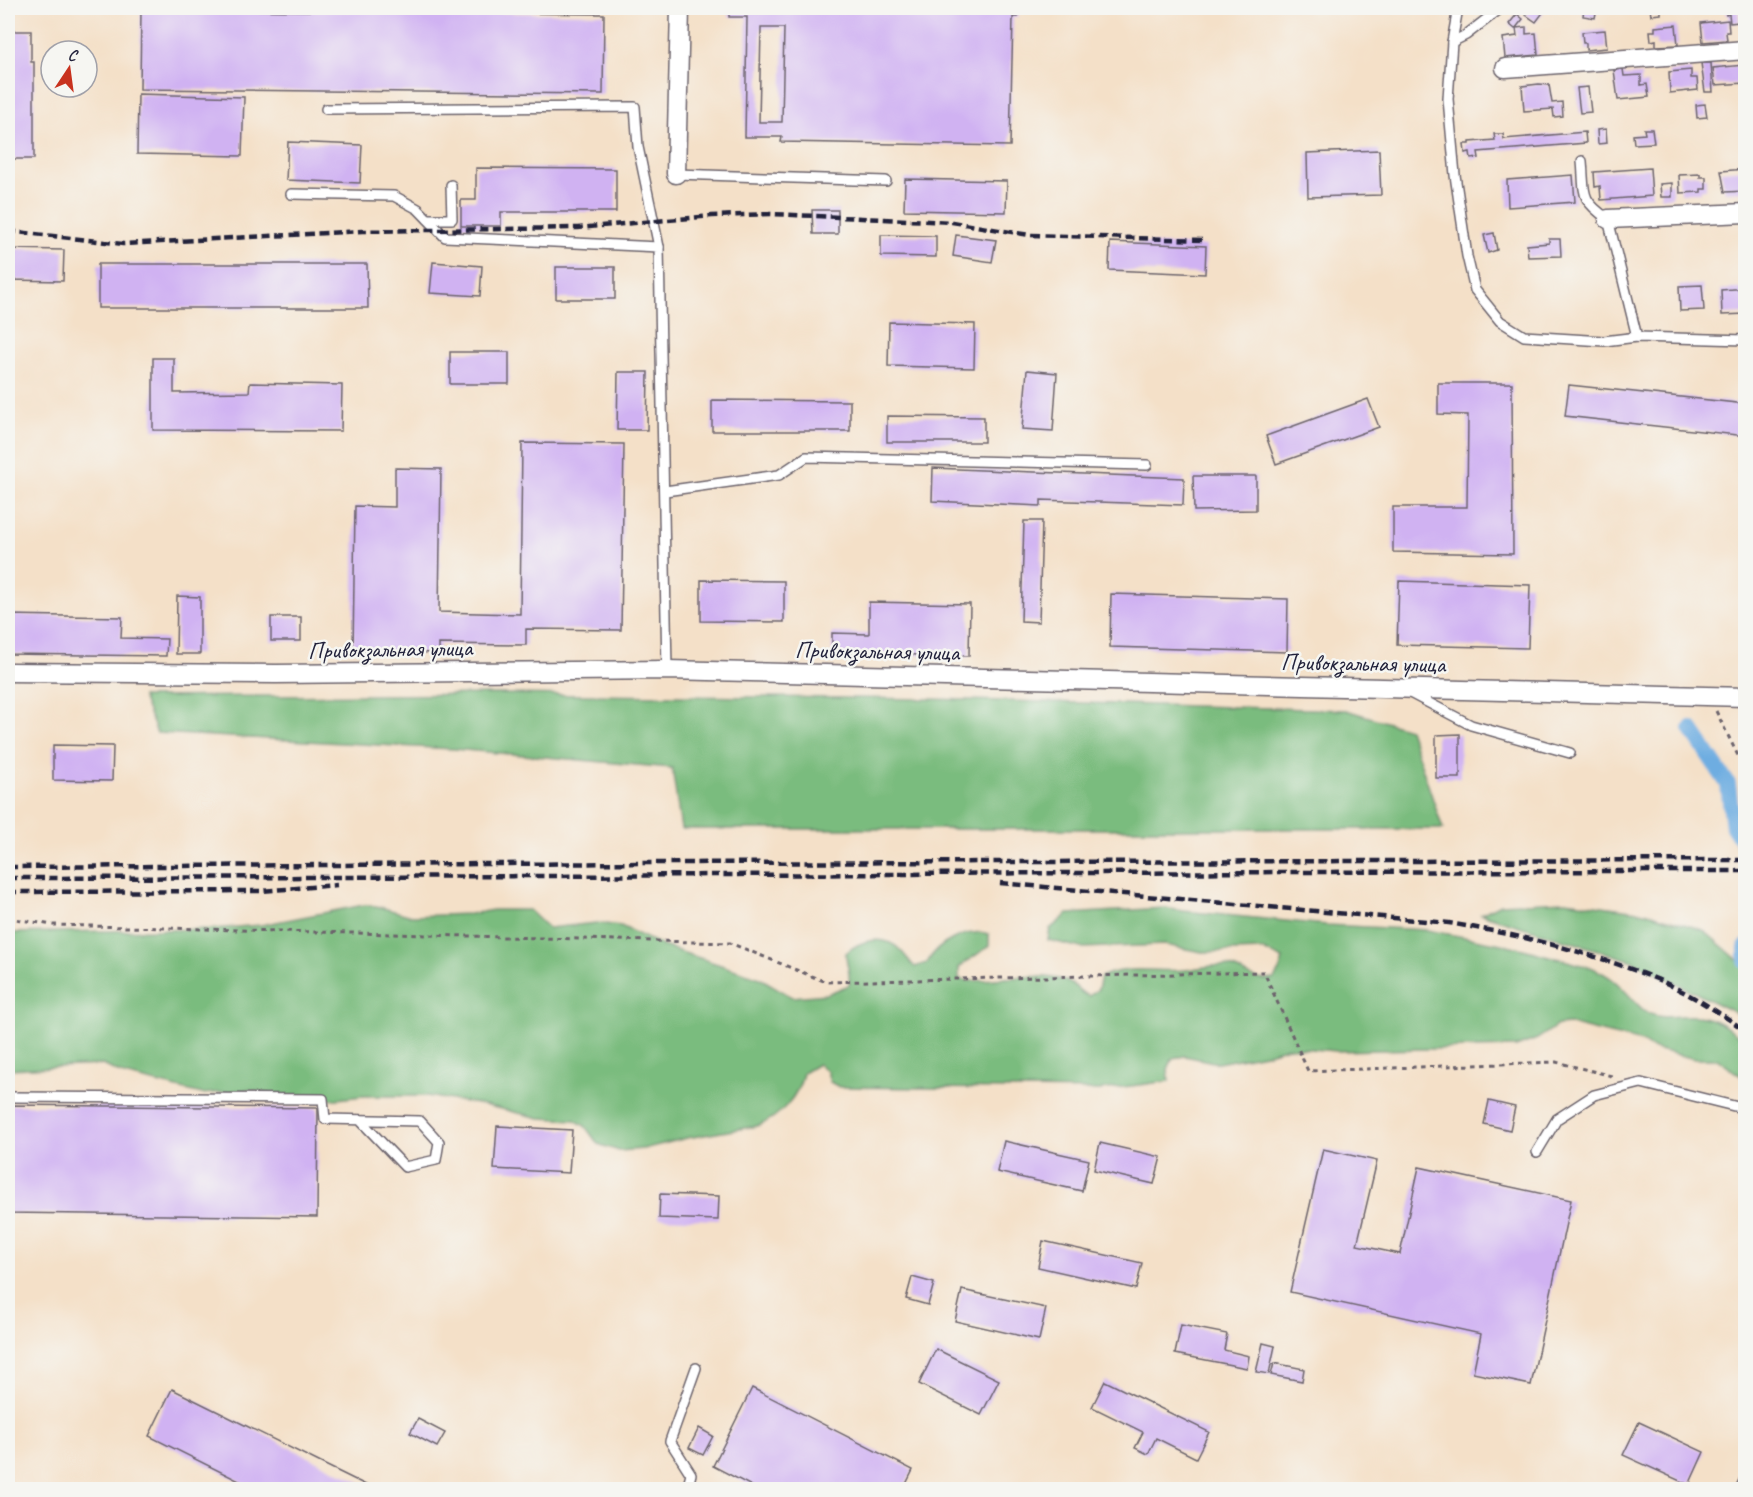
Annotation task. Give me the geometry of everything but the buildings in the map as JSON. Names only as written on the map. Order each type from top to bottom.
[{"type":"street","points":[[675,174],[680,8]]},
{"type":"street","points":[[1505,68],[1746,50]]},
{"type":"street","points":[[1608,219],[1746,213]]},
{"type":"street","name":"Привокзальная улица","points":[[8,672],[276,674],[668,670],[1746,696]]},
{"type":"lane","points":[[1458,8],[1452,42],[1448,99],[1455,175],[1467,256],[1475,290],[1500,321],[1524,336],[1604,341],[1637,337],[1746,340]]},
{"type":"lane","points":[[1452,42],[1501,8]]},
{"type":"lane","points":[[326,109],[635,107],[638,147],[659,247],[668,670]]},
{"type":"lane","points":[[1582,161],[1585,197],[1592,208],[1608,219],[1637,337]]},
{"type":"lane","points":[[675,174],[886,181]]},
{"type":"lane","points":[[428,219],[452,219],[451,185]]},
{"type":"lane","points":[[291,194],[394,196],[418,209],[445,237],[659,247]]},
{"type":"lane","points":[[665,491],[779,475],[806,457],[1147,465]]},
{"type":"lane","points":[[1400,688],[1471,725],[1570,753]]},
{"type":"lane","points":[[1537,1152],[1557,1119],[1594,1095],[1641,1083],[1746,1109]]},
{"type":"lane","points":[[8,1097],[323,1099],[325,1119],[420,1121],[439,1142],[435,1160],[405,1167],[360,1120]]},
{"type":"lane","points":[[687,1490],[691,1474],[670,1441],[696,1368]]},
{"type":"path","points":[[1709,696],[1746,772]]},
{"type":"path","points":[[8,918],[53,925],[730,942],[826,982],[1264,972],[1308,1071],[1556,1062],[1641,1083]]},
{"type":"green space","points":[[499,694],[930,699],[1346,710],[1409,729],[1443,829],[681,829],[672,768],[453,749],[157,733],[142,697]]},
{"type":"green space","points":[[1566,901],[1645,912],[1703,930],[1745,966],[1745,1018],[1633,961],[1481,914],[1500,904]]},
{"type":"green space","points":[[364,905],[412,916],[470,914],[493,910],[529,910],[548,928],[597,923],[621,926],[663,946],[760,978],[792,997],[827,994],[849,985],[846,953],[865,942],[879,940],[893,944],[915,967],[927,963],[945,943],[962,935],[989,934],[989,946],[959,967],[959,979],[970,981],[1048,977],[1070,983],[1089,996],[1098,989],[1101,977],[1121,971],[1174,971],[1224,966],[1261,980],[1267,980],[1274,979],[1283,959],[1263,950],[1202,952],[1165,945],[1081,948],[1048,940],[1050,929],[1068,914],[1164,908],[1327,925],[1427,930],[1512,946],[1593,968],[1613,980],[1650,1014],[1661,1017],[1696,1016],[1716,1021],[1745,1040],[1745,1079],[1717,1059],[1695,1059],[1651,1048],[1642,1042],[1569,1024],[1558,1025],[1537,1039],[1516,1047],[1336,1051],[1288,1047],[1218,1063],[1185,1056],[1173,1058],[1168,1069],[1169,1081],[1100,1090],[839,1087],[830,1082],[827,1071],[818,1064],[803,1073],[797,1090],[787,1105],[773,1118],[757,1126],[687,1138],[643,1149],[619,1151],[598,1144],[585,1126],[575,1120],[540,1118],[484,1105],[427,1096],[363,1096],[299,1100],[249,1090],[202,1094],[124,1075],[103,1065],[8,1069],[8,933],[212,929],[261,925]]},
{"type":"waterway","points":[[1691,729],[1728,784],[1733,827],[1746,847]]},
{"type":"waterway","points":[[1746,947],[1746,961]]},
{"type":"railway","points":[[8,231],[123,244],[362,231],[578,228],[712,216],[771,214],[952,222],[1029,235],[1204,240]]},
{"type":"railway","points":[[8,867],[1746,860]]},
{"type":"railway","points":[[8,878],[1746,871]]},
{"type":"railway","points":[[1000,883],[1449,923],[1501,933],[1579,952],[1629,968],[1678,989],[1746,1031]]},
{"type":"railway","points":[[8,892],[260,891],[337,885]]}]
